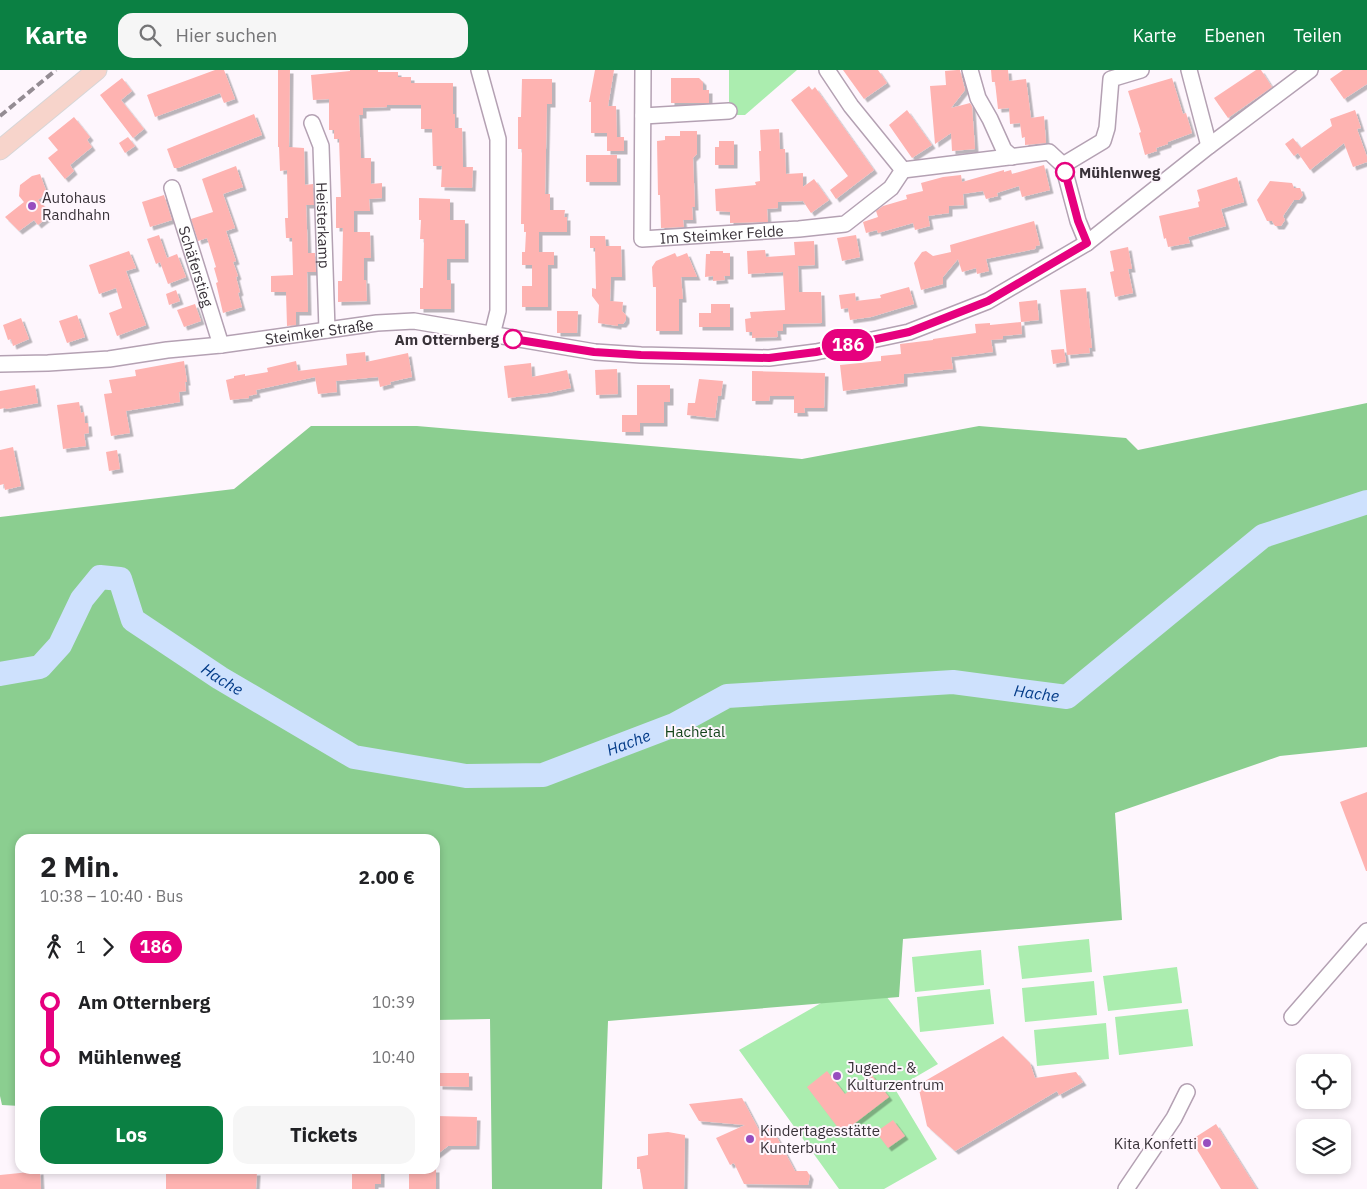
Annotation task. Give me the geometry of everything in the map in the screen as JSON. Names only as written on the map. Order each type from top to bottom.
[{"type":"main road","points":[[0,150],[97,70]]},
{"type":"street","points":[[479,70],[498,139],[498,311],[492,335]]},
{"type":"street","name":"Im Steimker Felde","points":[[643,70],[642,239],[799,229],[846,224],[891,188],[903,170]]},
{"type":"street","points":[[827,70],[851,106],[903,170],[1049,152],[1063,165],[1078,221],[1087,243]]},
{"type":"street","points":[[970,70],[978,98],[1004,150],[1012,156]]},
{"type":"street","points":[[1063,165],[1103,140],[1107,128],[1111,79],[1141,70]]},
{"type":"street","points":[[1189,70],[1209,146]]},
{"type":"street","name":"Steimker Straße","points":[[0,364],[109,359],[377,322],[414,321],[594,352],[769,358],[816,352],[909,332],[988,301],[1087,243],[1209,146],[1310,70]]},
{"type":"street","points":[[643,116],[729,111]]},
{"type":"street","name":"Heisterkamp","points":[[312,123],[320,146],[327,330]]},
{"type":"street","name":"Schäferstieg","points":[[172,188],[221,345]]},
{"type":"street","points":[[1292,1017],[1367,931]]},
{"type":"street","points":[[1126,1189],[1174,1118],[1187,1092]]},
{"type":"green space","points":[[729,70],[797,70],[745,115],[729,115]]},
{"type":"green space","name":"Hachetal","points":[[1367,403],[1367,747],[1280,756],[1115,813],[1122,920],[903,939],[899,997],[608,1021],[602,1189],[492,1189],[490,1019],[440,1020],[440,834],[15,834],[15,1106],[2,1105],[0,1096],[0,517],[234,489],[311,426],[417,426],[802,459],[979,426],[1126,438],[1138,450]]},
{"type":"green space","points":[[1089,939],[1092,972],[1022,979],[1018,946]]},
{"type":"green space","points":[[981,950],[984,985],[915,992],[912,957]]},
{"type":"green space","points":[[1177,967],[1182,1003],[1108,1011],[1103,976]]},
{"type":"green space","name":"Jugend- & Kulturzentrum","points":[[870,975],[938,1064],[895,1089],[937,1159],[884,1189],[839,1189],[739,1050]]},
{"type":"green space","points":[[1094,981],[1097,1015],[1025,1022],[1022,988]]},
{"type":"green space","points":[[990,989],[994,1024],[920,1032],[917,997]]},
{"type":"green space","points":[[1188,1009],[1193,1046],[1119,1055],[1115,1017]]},
{"type":"green space","points":[[1106,1023],[1109,1059],[1037,1066],[1034,1030]]},
{"type":"building","points":[[215,70],[224,70],[235,99],[224,103],[220,93],[155,117],[147,95]]},
{"type":"building","points":[[278,70],[290,70],[289,147],[304,148],[305,185],[313,184],[314,205],[306,205],[308,253],[315,253],[316,272],[307,272],[308,312],[296,312],[296,325],[287,326],[286,292],[271,292],[271,276],[293,275],[292,238],[286,238],[285,218],[288,218],[287,170],[280,171],[278,147]]},
{"type":"building","points":[[350,70],[398,72],[398,77],[411,77],[411,83],[453,83],[455,128],[462,128],[463,167],[473,167],[472,188],[441,187],[442,166],[433,166],[432,129],[421,129],[421,105],[387,105],[387,107],[363,108],[363,115],[359,115],[361,158],[371,158],[371,184],[382,183],[382,198],[369,199],[370,211],[354,211],[354,232],[370,232],[371,258],[364,258],[364,280],[366,280],[367,301],[338,302],[338,281],[342,281],[343,228],[336,228],[336,197],[341,197],[339,139],[334,139],[334,130],[329,130],[329,99],[313,100],[311,75]]},
{"type":"building","points":[[595,70],[614,70],[608,106],[616,106],[617,137],[624,137],[624,151],[607,151],[607,133],[591,133],[591,102],[589,102]]},
{"type":"building","points":[[843,70],[878,70],[887,83],[864,99]]},
{"type":"building","points":[[960,70],[965,90],[951,108],[970,103],[972,106],[975,149],[952,151],[951,133],[935,144],[930,86],[946,85],[945,71]]},
{"type":"building","points":[[991,70],[1008,70],[1009,81],[1026,79],[1031,118],[1044,116],[1046,143],[1025,145],[1025,137],[1022,138],[1020,123],[1010,124],[1009,108],[998,109],[995,82],[992,82]]},
{"type":"building","points":[[1256,70],[1261,70],[1272,87],[1228,118],[1214,98]]},
{"type":"building","points":[[1343,70],[1367,70],[1367,84],[1344,99],[1330,79]]},
{"type":"building","points":[[122,78],[132,91],[121,100],[144,129],[133,138],[100,95]]},
{"type":"building","points":[[671,78],[699,78],[703,82],[703,90],[709,90],[709,103],[671,103]]},
{"type":"building","points":[[1172,78],[1183,114],[1186,113],[1192,133],[1168,142],[1168,144],[1156,148],[1157,151],[1145,155],[1139,133],[1141,132],[1128,91]]},
{"type":"building","points":[[522,79],[552,79],[552,104],[547,104],[545,194],[550,194],[550,210],[565,210],[564,217],[567,217],[567,232],[539,232],[539,252],[554,252],[554,265],[548,265],[548,307],[522,307],[522,286],[532,286],[532,265],[522,265],[522,252],[525,252],[526,232],[524,232],[524,224],[521,224],[522,149],[518,149],[518,117],[521,117]]},
{"type":"building","points":[[809,86],[812,90],[815,87],[874,170],[836,199],[830,190],[848,176],[791,100]]},
{"type":"building","points":[[907,110],[932,145],[912,158],[889,125]]},
{"type":"building","points":[[1355,110],[1361,128],[1357,129],[1367,162],[1353,167],[1344,143],[1310,170],[1298,153],[1294,156],[1285,144],[1293,138],[1301,148],[1332,126],[1330,119]]},
{"type":"building","points":[[254,114],[262,135],[174,168],[167,149]]},
{"type":"building","points":[[74,117],[90,137],[87,140],[92,147],[70,165],[74,171],[65,179],[48,158],[58,150],[48,138]]},
{"type":"building","points":[[779,129],[780,149],[785,149],[786,174],[803,173],[803,187],[814,179],[829,200],[811,213],[803,201],[778,202],[778,208],[767,209],[768,222],[730,223],[730,212],[716,211],[715,189],[756,185],[755,182],[760,181],[760,130]]},
{"type":"building","points":[[680,131],[697,131],[697,154],[693,158],[695,207],[692,207],[693,220],[683,220],[684,227],[661,228],[657,141],[665,140],[665,136],[680,136]]},
{"type":"building","points":[[128,137],[135,146],[125,153],[119,143]]},
{"type":"building","points":[[719,141],[734,141],[734,165],[715,165],[715,147],[719,147]]},
{"type":"building","points":[[586,155],[617,155],[617,182],[586,182]]},
{"type":"building","points":[[1044,165],[1050,190],[1022,197],[1019,186],[997,193],[998,196],[986,199],[983,191],[963,194],[964,205],[949,206],[949,213],[928,216],[930,226],[915,230],[913,223],[878,233],[877,230],[866,233],[863,222],[878,217],[876,211],[883,206],[907,199],[906,195],[923,191],[921,183],[943,177],[961,175],[962,182],[1004,170],[1004,172],[1011,170],[1012,174]]},
{"type":"building","points":[[236,166],[243,187],[223,194],[235,228],[226,231],[236,261],[233,262],[238,276],[236,277],[240,292],[238,293],[242,307],[223,313],[216,283],[218,282],[214,268],[216,267],[207,238],[198,241],[191,219],[213,212],[202,179]]},
{"type":"building","name":"Autohaus Randhahn","points":[[40,174],[47,193],[38,200],[47,209],[44,212],[48,217],[38,225],[34,220],[19,231],[5,217],[24,202],[19,196],[20,185],[32,176]]},
{"type":"building","points":[[1237,177],[1244,202],[1221,209],[1226,226],[1188,237],[1190,243],[1168,247],[1166,238],[1164,239],[1159,216],[1199,207],[1198,202],[1200,201],[1197,190]]},
{"type":"building","points":[[1270,181],[1292,183],[1294,188],[1300,188],[1303,195],[1299,200],[1294,200],[1283,216],[1285,220],[1281,226],[1275,226],[1272,221],[1267,221],[1257,200]]},
{"type":"building","points":[[164,195],[172,220],[150,227],[142,202]]},
{"type":"building","points":[[419,198],[450,199],[450,220],[465,220],[465,259],[447,259],[447,280],[451,280],[451,309],[420,309],[420,288],[423,288],[424,239],[420,239]]},
{"type":"building","points":[[1034,221],[1040,245],[1036,246],[1035,249],[986,259],[989,271],[977,274],[976,268],[962,272],[958,259],[943,277],[943,284],[921,290],[914,263],[922,252],[926,251],[933,256],[951,252],[950,245]]},
{"type":"building","points":[[159,235],[167,258],[177,254],[186,277],[168,284],[160,262],[156,264],[147,239]]},
{"type":"building","points":[[856,235],[860,257],[842,261],[837,238]]},
{"type":"building","points":[[590,236],[605,236],[606,246],[621,246],[622,277],[611,277],[610,301],[623,302],[622,311],[626,315],[626,320],[623,324],[618,324],[618,326],[598,323],[599,305],[592,296],[592,288],[596,289],[595,248],[590,248]]},
{"type":"building","points":[[814,241],[815,265],[798,266],[799,292],[821,292],[822,323],[783,324],[783,331],[777,331],[778,337],[752,338],[752,332],[746,332],[745,319],[751,318],[750,312],[785,310],[783,272],[748,274],[747,251],[765,250],[766,257],[795,255],[794,242]]},
{"type":"building","points":[[1128,247],[1132,269],[1128,269],[1133,293],[1115,297],[1110,272],[1114,271],[1110,251]]},
{"type":"building","points":[[129,251],[136,268],[126,271],[146,325],[117,336],[109,313],[122,308],[116,288],[99,294],[89,265]]},
{"type":"building","points":[[710,251],[730,253],[730,276],[724,276],[725,280],[713,281],[713,276],[705,277],[706,254],[710,254]]},
{"type":"building","points":[[675,253],[677,257],[687,253],[697,277],[681,277],[683,299],[679,299],[679,331],[656,331],[656,287],[653,287],[652,267],[656,261]]},
{"type":"building","points":[[909,287],[914,304],[871,317],[850,320],[848,308],[841,309],[839,295],[855,293],[856,301],[881,298],[880,295]]},
{"type":"building","points":[[1086,288],[1092,348],[1089,348],[1090,353],[1067,355],[1060,290]]},
{"type":"building","points":[[176,290],[180,301],[169,305],[166,294]]},
{"type":"building","points":[[1037,300],[1039,320],[1021,322],[1019,302]]},
{"type":"building","points":[[195,304],[201,321],[184,327],[177,310]]},
{"type":"building","points":[[711,304],[730,304],[730,327],[699,327],[699,313],[711,313]]},
{"type":"building","points":[[557,311],[578,311],[577,333],[557,333]]},
{"type":"building","points":[[77,315],[85,337],[67,343],[59,321]]},
{"type":"building","points":[[21,318],[29,339],[13,346],[11,339],[8,340],[3,325]]},
{"type":"building","points":[[1021,322],[1022,334],[1003,336],[1003,339],[991,340],[993,352],[951,357],[953,369],[904,374],[904,383],[843,391],[840,365],[881,361],[881,356],[901,354],[900,344],[976,333],[975,324],[990,323],[990,325]]},
{"type":"building","points":[[1064,349],[1066,362],[1053,364],[1051,350]]},
{"type":"building","points":[[365,352],[366,362],[408,353],[412,377],[390,382],[391,384],[380,387],[378,377],[336,381],[337,392],[318,394],[315,377],[256,390],[257,394],[249,396],[249,398],[230,400],[226,380],[234,378],[234,376],[268,372],[267,368],[296,361],[298,371],[347,365],[346,354]]},
{"type":"building","points":[[184,361],[187,382],[185,382],[186,391],[179,392],[180,402],[126,411],[130,433],[111,436],[104,394],[112,393],[109,380],[136,376],[135,370]]},
{"type":"building","points":[[531,363],[532,377],[567,370],[571,388],[508,398],[504,366]]},
{"type":"building","points":[[617,369],[618,394],[596,395],[595,370]]},
{"type":"building","points":[[752,371],[825,373],[824,408],[804,408],[805,413],[794,413],[794,396],[770,396],[769,401],[752,401]]},
{"type":"building","points":[[699,379],[723,381],[721,396],[718,396],[715,418],[687,415],[688,403],[695,403]]},
{"type":"building","points":[[35,385],[38,403],[0,409],[0,391]]},
{"type":"building","points":[[637,385],[670,385],[670,402],[664,402],[664,423],[640,423],[640,432],[622,432],[622,415],[637,415]]},
{"type":"building","points":[[79,402],[81,413],[84,412],[85,423],[88,423],[89,433],[84,434],[86,446],[63,449],[57,405]]},
{"type":"building","points":[[13,447],[21,486],[5,490],[4,484],[0,485],[0,450]]},
{"type":"building","points":[[117,450],[120,469],[109,471],[106,452]]},
{"type":"building","points":[[1367,792],[1367,871],[1366,871],[1340,802]]},
{"type":"building","points":[[1003,1036],[1030,1063],[1035,1078],[1076,1072],[1083,1082],[1059,1095],[1057,1091],[955,1151],[927,1126],[918,1085]]},
{"type":"building","name":"Jugend- & Kulturzentrum","points":[[827,1071],[845,1094],[871,1074],[889,1097],[842,1133],[807,1087]]},
{"type":"building","points":[[440,1073],[469,1073],[469,1087],[440,1086]]},
{"type":"building","points":[[742,1098],[760,1132],[771,1126],[795,1171],[807,1171],[810,1176],[808,1185],[744,1184],[734,1163],[730,1165],[716,1138],[745,1125],[699,1121],[689,1104]]},
{"type":"building","points":[[440,1116],[477,1117],[476,1146],[448,1146],[440,1152]]},
{"type":"building","points":[[893,1120],[905,1136],[888,1148],[876,1132]]},
{"type":"building","points":[[1216,1124],[1257,1189],[1221,1189],[1191,1140]]},
{"type":"building","points":[[668,1132],[685,1135],[684,1189],[643,1189],[640,1169],[637,1169],[637,1157],[648,1155],[648,1134]]},
{"type":"building","points":[[40,1174],[41,1189],[0,1189],[0,1175]]},
{"type":"building","points":[[166,1174],[257,1174],[256,1189],[166,1189]]},
{"type":"building","points":[[352,1174],[381,1174],[381,1184],[375,1184],[375,1189],[352,1189]]},
{"type":"building","points":[[409,1174],[436,1174],[436,1189],[409,1189]]},
{"type":"waterway","name":"Hache","points":[[0,674],[40,667],[60,645],[82,599],[100,577],[120,579],[133,620],[220,678],[354,757],[466,776],[543,775],[674,725],[727,696],[953,682],[1067,697],[1263,536],[1367,502]]},
{"type":"railway","points":[[0,116],[56,70]]},
{"type":"bus line","name":"186","points":[[513,339],[594,352],[769,358],[816,352],[909,332],[988,301],[1087,243],[1078,221],[1065,172]]},
{"type":"place","name":"Mühlenweg","points":[[1065,172]]},
{"type":"place","name":"Autohaus Randhahn","points":[[32,206]]},
{"type":"place","name":"Am Otternberg","points":[[513,339]]},
{"type":"place","name":"Jugend- & Kulturzentrum","points":[[837,1076]]},
{"type":"place","name":"Kindertagesstätte Kunterbunt","points":[[750,1139]]},
{"type":"place","name":"Kita Konfetti","points":[[1207,1143]]}]
